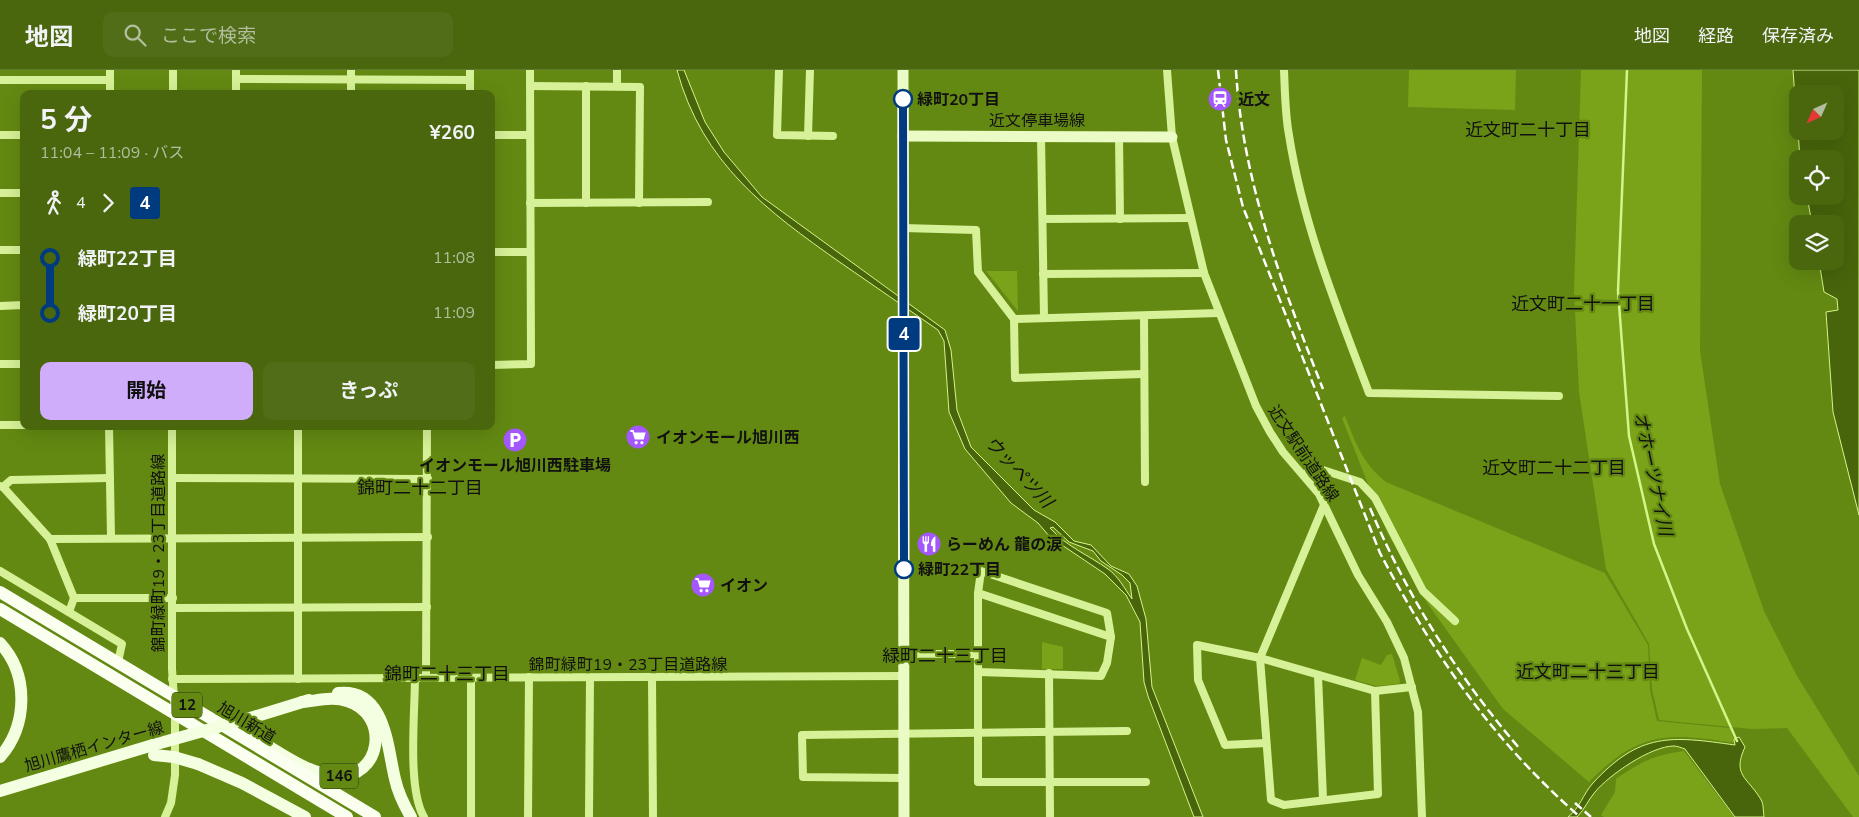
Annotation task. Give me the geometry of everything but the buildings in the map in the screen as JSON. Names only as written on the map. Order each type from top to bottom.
[{"type":"highway","name":"旭川新道","points":[[0,592],[375,817]]},
{"type":"highway","name":"旭川新道","points":[[0,609],[348,817]]},
{"type":"main road","points":[[903,70],[905,323],[904,817]]},
{"type":"main road","name":"近文停車場線","points":[[903,136],[1172,137]]},
{"type":"main road","points":[[0,643],[14,664],[23,701],[18,723],[0,757]]},
{"type":"main road","name":"旭川鷹栖インター線","points":[[0,790],[118,757],[154,750],[323,694],[343,692],[356,694],[377,712],[385,728],[398,792],[412,817]]},
{"type":"main road","name":"旭川鷹栖インター線","points":[[198,712],[250,736],[315,771],[335,776],[350,775],[362,768],[371,758],[377,741],[371,719],[361,707],[346,700],[327,699],[302,702]]},
{"type":"main road","name":"146","points":[[154,750],[198,764],[242,783],[305,817]]},
{"type":"street","points":[[110,70],[110,90]]},
{"type":"street","points":[[173,70],[173,90]]},
{"type":"street","points":[[236,70],[236,90]]},
{"type":"street","points":[[351,70],[352,90]]},
{"type":"street","points":[[470,70],[470,90]]},
{"type":"street","points":[[495,365],[531,364],[530,70]]},
{"type":"street","points":[[617,70],[617,86]]},
{"type":"street","points":[[779,70],[777,135],[833,136]]},
{"type":"street","points":[[808,136],[810,70]]},
{"type":"street","name":"近文駅前道路線","points":[[1167,70],[1172,137],[1204,273],[1256,406],[1270,432],[1284,452],[1304,474],[1324,505],[1358,575],[1387,622],[1404,658],[1418,712],[1422,815]]},
{"type":"street","points":[[1284,70],[1288,133],[1302,202],[1317,255],[1370,393],[1560,396]]},
{"type":"street","points":[[236,79],[470,80]]},
{"type":"street","points":[[0,80],[110,80]]},
{"type":"street","points":[[530,86],[640,87],[639,203]]},
{"type":"street","points":[[586,86],[586,203]]},
{"type":"street","points":[[0,135],[20,135]]},
{"type":"street","points":[[495,135],[530,135]]},
{"type":"street","points":[[1041,136],[1044,317]]},
{"type":"street","points":[[1120,137],[1120,219]]},
{"type":"street","points":[[0,193],[20,193]]},
{"type":"street","points":[[530,203],[708,202]]},
{"type":"street","points":[[1043,219],[1190,218]]},
{"type":"street","points":[[903,228],[976,230],[978,272],[1014,319],[1015,378],[1144,374]]},
{"type":"street","points":[[0,250],[20,250]]},
{"type":"street","points":[[495,252],[530,252]]},
{"type":"street","points":[[1043,274],[1204,273]]},
{"type":"street","points":[[0,306],[20,306]]},
{"type":"street","points":[[1014,319],[1219,313]]},
{"type":"street","points":[[1144,316],[1145,482]]},
{"type":"street","points":[[0,364],[20,364]]},
{"type":"street","points":[[0,425],[20,425]]},
{"type":"street","points":[[109,430],[111,537]]},
{"type":"street","name":"錦町緑町19・23丁目道路線","points":[[165,817],[171,803],[175,775],[175,713],[172,679],[172,430]]},
{"type":"street","points":[[298,430],[298,679]]},
{"type":"street","points":[[426,677],[427,430]]},
{"type":"street","points":[[1304,474],[1323,470],[1360,482],[1374,498],[1423,591],[1455,621]]},
{"type":"street","points":[[69,612],[74,598],[50,539],[2,486],[11,480],[110,478]]},
{"type":"street","points":[[172,478],[428,479]]},
{"type":"street","points":[[1324,505],[1260,658],[1271,800],[1284,805],[1378,794],[1375,691]]},
{"type":"street","points":[[50,539],[111,537],[428,537]]},
{"type":"street","points":[[0,571],[122,644],[118,662]]},
{"type":"street","points":[[978,672],[1101,676],[1107,663],[1111,637],[1107,614],[981,571],[978,593],[978,654],[978,672],[978,782],[1146,782]]},
{"type":"street","points":[[978,593],[1111,637]]},
{"type":"street","points":[[74,598],[173,598]]},
{"type":"street","points":[[173,608],[427,607]]},
{"type":"street","points":[[1266,743],[1225,745],[1198,680],[1196,645],[1260,658],[1375,691],[1412,687]]},
{"type":"street","points":[[904,654],[978,654]]},
{"type":"street","points":[[1049,673],[1050,817]]},
{"type":"street","points":[[1318,675],[1323,799]]},
{"type":"street","name":"錦町緑町19・23丁目道路線","points":[[172,679],[904,676]]},
{"type":"street","points":[[415,677],[415,784],[418,806],[424,817]]},
{"type":"street","points":[[528,817],[529,677]]},
{"type":"street","points":[[471,678],[471,817]]},
{"type":"street","points":[[589,817],[590,678]]},
{"type":"street","points":[[652,678],[653,817]]},
{"type":"street","points":[[904,778],[802,777],[802,735],[1127,731]]},
{"type":"shaded area","points":[[677,70],[684,70],[705,122],[724,152],[762,197],[945,330],[951,350],[957,410],[971,447],[1034,510],[1055,522],[1074,541],[1091,545],[1111,566],[1129,574],[1137,586],[1146,619],[1152,687],[1203,817],[1194,817],[1148,696],[1144,682],[1140,622],[1126,595],[1105,574],[1050,537],[1038,523],[1011,503],[965,449],[949,412],[944,341],[938,330],[814,244],[763,204],[720,158],[703,132],[688,103]],"holes":[[[1053,527],[1069,542],[1093,551],[1101,561],[1122,575],[1130,583],[1132,599],[1112,572],[1070,545],[1050,528]]]},
{"type":"shaded area","points":[[1409,70],[1516,70],[1515,110],[1408,107]]},
{"type":"shaded area","points":[[1581,70],[1702,70],[1700,351],[1720,484],[1764,611],[1797,676],[1859,776],[1859,817],[1853,817],[1787,728],[1752,729],[1659,720],[1652,689],[1649,644],[1606,569],[1579,392],[1574,291]]},
{"type":"shaded area","points":[[1793,70],[1859,70],[1859,515],[1833,412],[1826,312],[1838,310],[1837,299],[1824,292],[1820,270],[1844,270],[1844,215],[1810,215],[1809,205],[1844,205],[1844,150],[1799,150],[1799,140],[1844,140],[1844,85],[1794,85]]},
{"type":"shaded area","points":[[986,271],[1017,271],[1018,311]]},
{"type":"shaded area","points":[[1345,416],[1356,444],[1371,468],[1386,482],[1605,573],[1648,645],[1650,690],[1657,721],[1730,728],[1735,743],[1691,737],[1655,739],[1639,744],[1623,753],[1589,782],[1503,709],[1425,600],[1387,532],[1342,418]]},
{"type":"shaded area","points":[[1042,642],[1063,647],[1063,669],[1042,669]]},
{"type":"shaded area","points":[[1392,654],[1400,681],[1399,684],[1376,686],[1355,680],[1362,658],[1381,665],[1387,655]]},
{"type":"shaded area","points":[[1739,737],[1745,747],[1741,756],[1741,770],[1761,800],[1764,817],[1735,817],[1685,749],[1674,746],[1654,751],[1620,770],[1601,785],[1577,817],[1568,817],[1576,809],[1593,783],[1610,766],[1626,754],[1642,746],[1674,740],[1735,745],[1734,739]]},
{"type":"shaded area","points":[[1684,751],[1734,817],[1604,817],[1601,815],[1615,792],[1616,779],[1648,760]]},
{"type":"waterway","name":"オホーツナイ川","points":[[1627,70],[1618,291],[1629,436],[1654,544],[1687,629],[1737,741]]},
{"type":"railway","points":[[1218,70],[1226,140],[1243,207],[1380,553],[1422,626],[1467,694],[1519,758],[1580,817]]},
{"type":"railway","points":[[1236,70],[1246,152],[1256,193],[1279,273],[1323,389]]},
{"type":"railway","points":[[1370,508],[1400,573],[1417,604],[1455,664],[1497,722],[1520,749]]},
{"type":"railway","points":[[1575,803],[1591,817]]},
{"type":"bus line","name":"4","points":[[903,99],[905,323],[903,443],[904,569]]},
{"type":"place","name":"緑町20丁目","points":[[903,99]]},
{"type":"place","name":"近文","points":[[1220,99]]},
{"type":"place","name":"イオンモール旭川西","points":[[638,437]]},
{"type":"place","name":"イオンモール旭川西駐車場","points":[[515,440]]},
{"type":"place","name":"らーめん 龍の涙","points":[[929,544]]},
{"type":"place","name":"緑町22丁目","points":[[904,569]]},
{"type":"place","name":"イオン","points":[[703,585]]},
{"type":"district","name":"近文町二十丁目","points":[[1528,130]]},
{"type":"district","name":"近文町二十一丁目","points":[[1583,304]]},
{"type":"district","name":"近文町二十二丁目","points":[[1554,468]]},
{"type":"district","name":"錦町二十二丁目","points":[[420,488]]},
{"type":"district","name":"緑町二十三丁目","points":[[945,656]]},
{"type":"district","name":"近文町二十三丁目","points":[[1588,672]]},
{"type":"district","name":"錦町二十三丁目","points":[[447,674]]},
{"type":"water label","name":"ウッペツ川","points":[[1019,472]]}]
